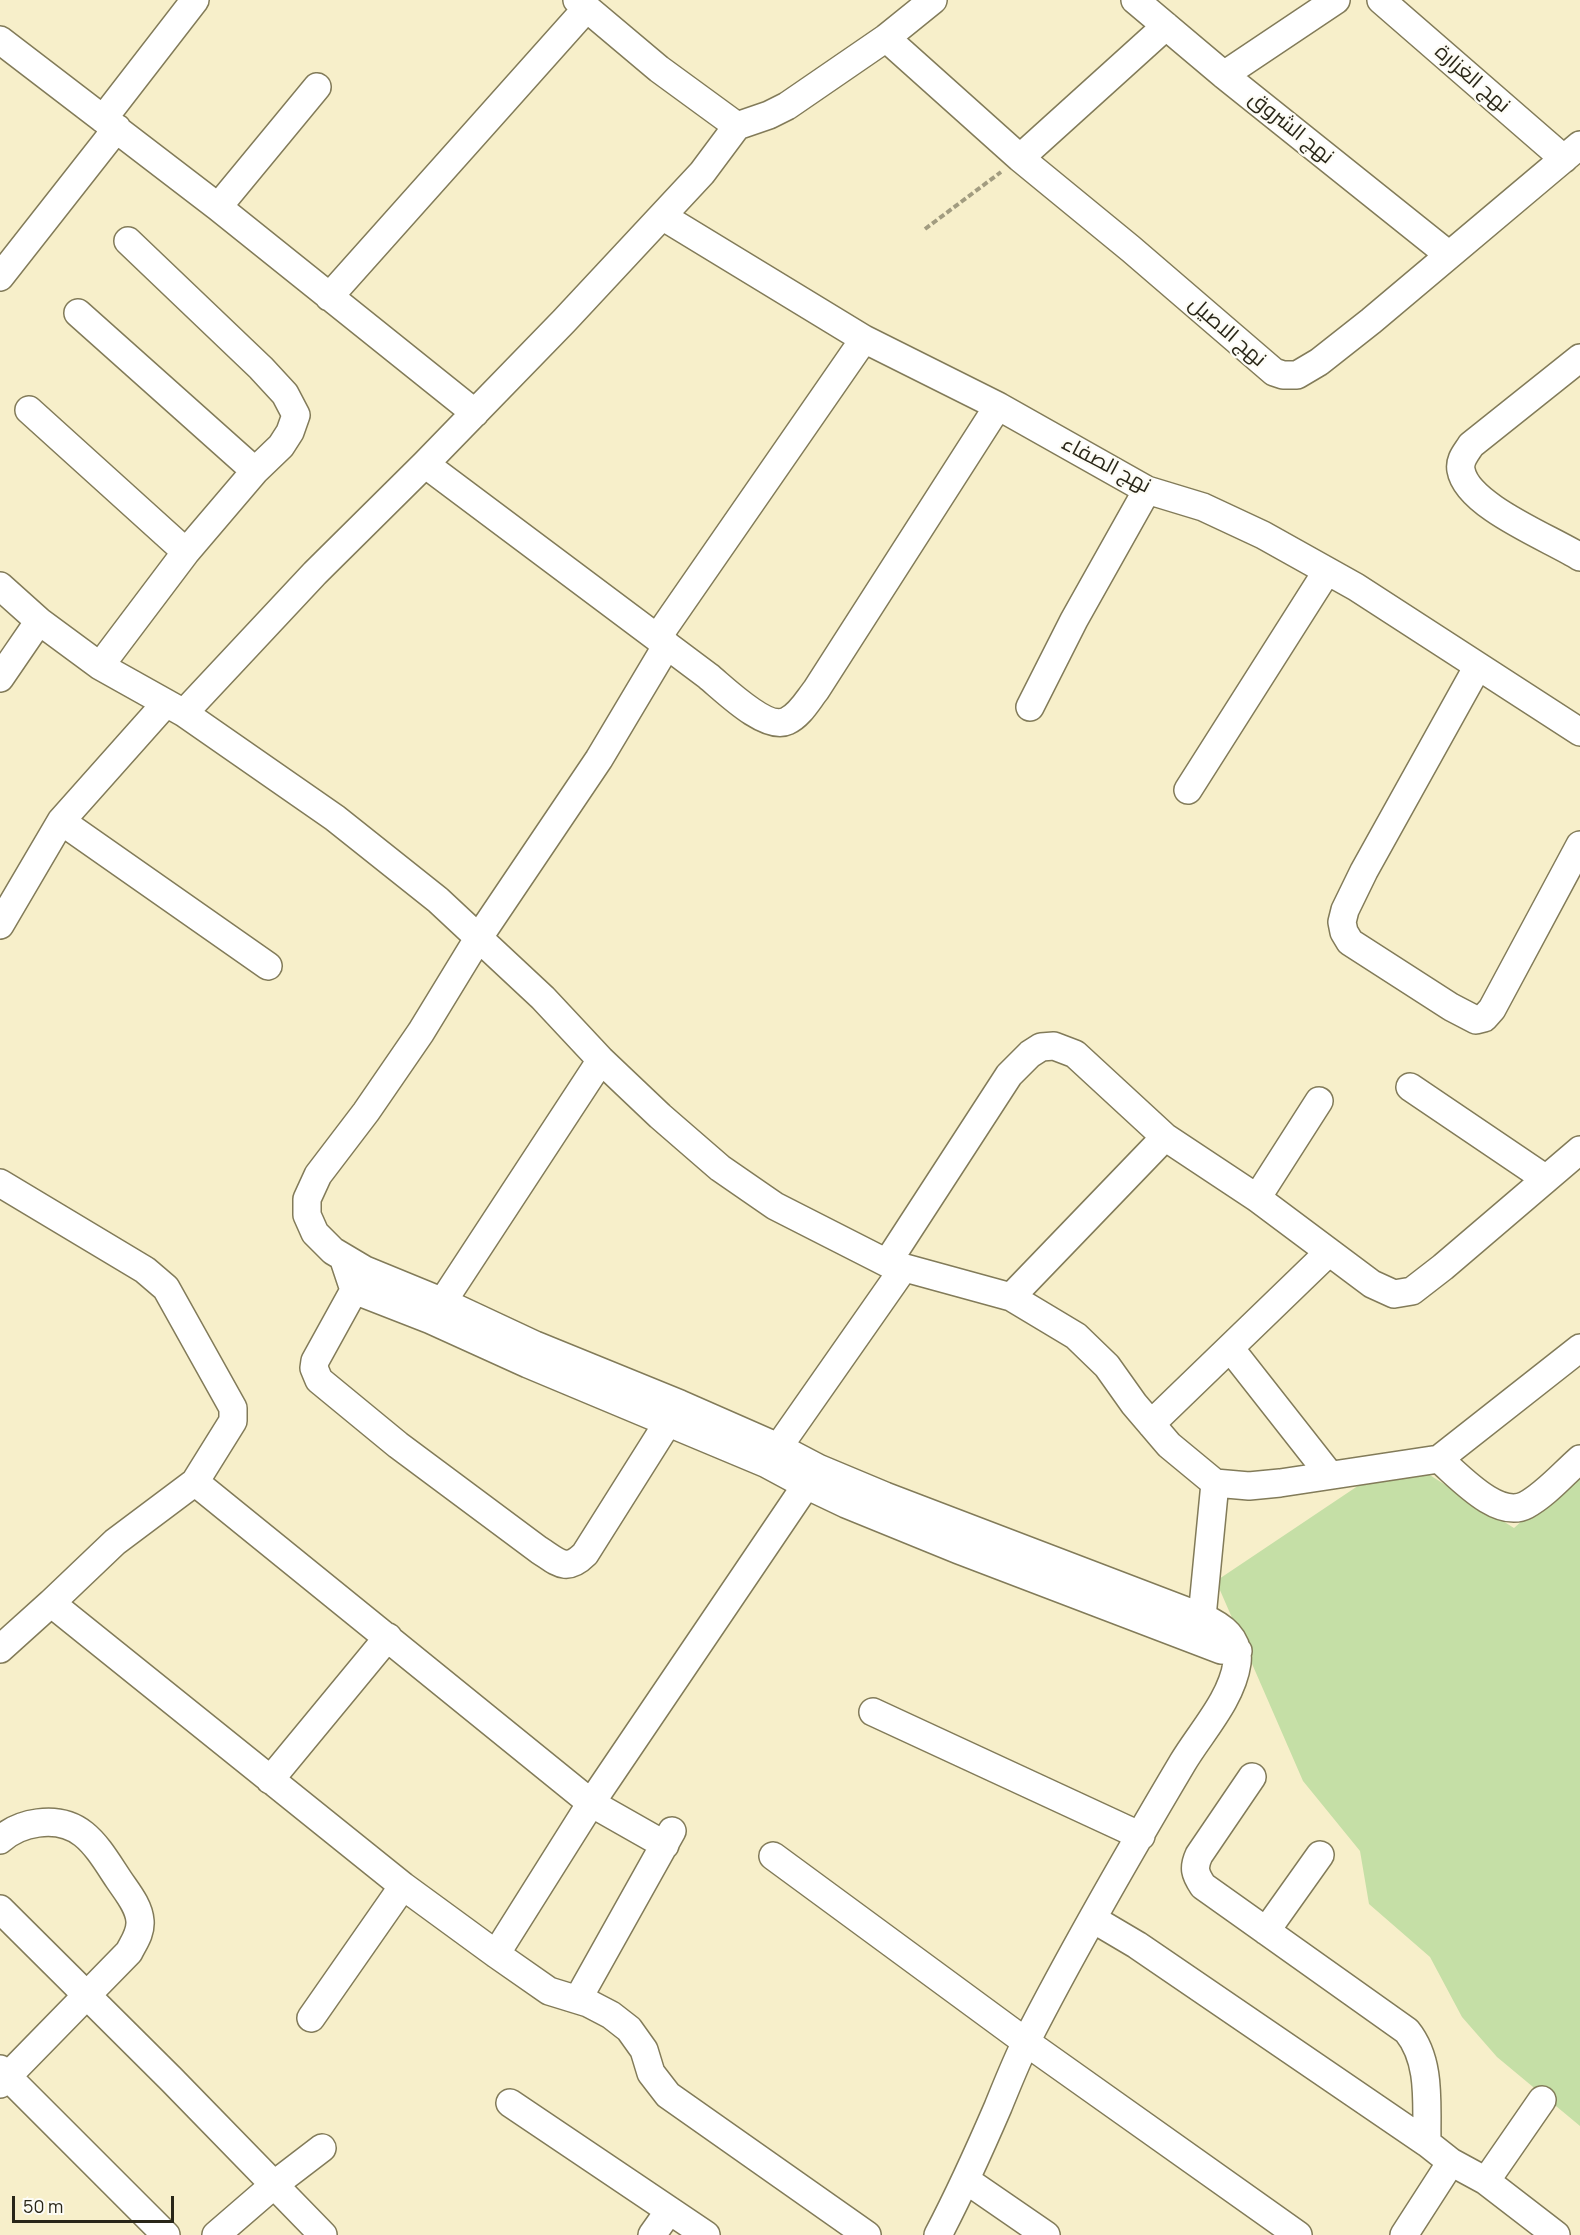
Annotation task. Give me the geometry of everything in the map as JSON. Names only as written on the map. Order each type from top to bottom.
[{"type":"street","points":[[0,277],[110,124],[195,0]]},
{"type":"street","points":[[0,925],[61,821],[475,413],[702,173],[737,126],[787,106],[886,38],[933,0]]},
{"type":"street","name":"نهج الشروق","points":[[1135,0],[1224,75],[1449,255]]},
{"type":"street","points":[[1224,75],[1336,0]]},
{"type":"street","name":"نهج الغزارة","points":[[1381,0],[1572,152]]},
{"type":"street","points":[[329,297],[582,5],[659,69],[737,126]]},
{"type":"street","points":[[1020,158],[1166,26]]},
{"type":"street","name":"نهج الاصيل","points":[[886,38],[1020,158],[1131,249],[1274,372],[1283,375],[1298,375],[1319,362],[1572,152]]},
{"type":"street","points":[[2,44],[219,207],[475,413]]},
{"type":"street","points":[[219,207],[317,87]]},
{"type":"street","name":"نهج الصفاء","points":[[662,216],[864,339],[998,406],[1146,490],[1203,507],[1263,535],[1327,571],[1580,732]]},
{"type":"street","points":[[100,666],[186,552],[255,471],[280,446],[290,432],[297,415],[261,368],[128,241]]},
{"type":"street","points":[[78,313],[255,471]]},
{"type":"street","points":[[864,339],[662,642],[599,759],[479,937],[421,1032],[366,1112],[318,1175],[307,1199],[307,1215],[315,1233],[354,1272],[437,1311],[535,1345],[674,1413],[772,1456],[959,1550],[1221,1650],[1238,1651]]},
{"type":"street","points":[[1578,552],[1486,505],[1470,490],[1461,471],[1462,458],[1471,445],[1580,358]]},
{"type":"street","points":[[425,464],[750,710],[775,723],[789,720],[800,711],[816,690],[998,406]]},
{"type":"street","points":[[29,410],[186,552]]},
{"type":"street","points":[[1030,707],[1074,620],[1146,490]]},
{"type":"street","points":[[1188,790],[1327,571]]},
{"type":"street","points":[[0,586],[39,621],[100,666],[175,708],[335,819],[438,900],[543,998],[601,1060],[660,1116],[720,1168],[776,1206],[895,1266],[1011,1297],[1076,1336],[1107,1366],[1134,1404],[1169,1445],[1215,1483],[1249,1486],[1439,1460],[1580,1348]]},
{"type":"street","points":[[0,678],[39,621]]},
{"type":"street","points":[[1478,666],[1364,871],[1345,910],[1342,922],[1344,932],[1350,942],[1459,1012],[1476,1020],[1484,1018],[1492,1009],[1580,845]]},
{"type":"street","points":[[61,821],[268,966]]},
{"type":"street","points":[[772,1456],[895,1266],[1009,1075],[1030,1054],[1041,1047],[1054,1046],[1075,1054],[1165,1137],[1257,1198],[1372,1284],[1394,1294],[1412,1291],[1580,1150]]},
{"type":"street","points":[[437,1311],[601,1060]]},
{"type":"street","points":[[1410,1087],[1546,1179]]},
{"type":"street","points":[[1257,1198],[1319,1101]]},
{"type":"street","points":[[1011,1297],[1165,1137]]},
{"type":"street","points":[[0,1183],[145,1270],[165,1287],[233,1408],[233,1421],[195,1482],[115,1542],[0,1649]]},
{"type":"street","points":[[1151,1424],[1329,1252]]},
{"type":"street","points":[[354,1272],[315,1361],[314,1368],[319,1380],[398,1445],[562,1565],[574,1564],[585,1554],[674,1413]]},
{"type":"street","points":[[1230,1347],[1329,1474]]},
{"type":"street","points":[[1439,1460],[1485,1498],[1500,1507],[1514,1508],[1524,1506],[1534,1500],[1580,1459]]},
{"type":"street","points":[[812,1477],[896,1500],[1202,1617],[1217,1624],[1231,1636],[1238,1651],[1237,1664],[1224,1698],[1183,1762],[1093,1918],[1026,2042],[966,2180],[938,2235]]},
{"type":"street","points":[[496,1954],[591,1803],[812,1477]]},
{"type":"street","points":[[195,1482],[591,1803],[668,1838],[578,1999]]},
{"type":"street","points":[[1202,1617],[1215,1483]]},
{"type":"street","points":[[51,1603],[403,1886],[549,1991],[578,1999],[611,2015],[629,2028],[644,2049],[651,2073],[668,2095],[867,2235]]},
{"type":"street","points":[[270,1780],[388,1637]]},
{"type":"street","points":[[873,1712],[1141,1836]]},
{"type":"street","points":[[1251,1777],[1199,1855],[1194,1866],[1196,1876],[1203,1886],[1393,2020],[1416,2043],[1424,2064],[1427,2143]]},
{"type":"street","points":[[0,1840],[18,1827],[36,1823],[56,1821],[74,1827],[88,1838],[134,1903],[140,1921],[139,1934],[129,1952],[88,1995],[3,2076],[166,2235]]},
{"type":"street","points":[[1266,1931],[1320,1855]]},
{"type":"street","points":[[773,1856],[1026,2042],[1298,2235]]},
{"type":"street","points":[[311,2019],[403,1886]]},
{"type":"street","points":[[0,1909],[88,1995],[323,2235]]},
{"type":"street","points":[[1093,1918],[1137,1945],[1427,2143],[1451,2162],[1486,2181],[1556,2235]]},
{"type":"street","points":[[1486,2181],[1542,2100]]},
{"type":"street","points":[[510,2103],[706,2235]]},
{"type":"street","points":[[216,2235],[275,2184],[322,2148]]},
{"type":"street","points":[[1404,2235],[1451,2162]]},
{"type":"street","points":[[966,2180],[1046,2235]]},
{"type":"street","points":[[652,2235],[669,2211]]},
{"type":"path","points":[[925,229],[1020,158]]},
{"type":"green space","points":[[1401,1457],[1514,1528],[1580,1470],[1580,2126],[1497,2057],[1462,2017],[1430,1957],[1369,1904],[1360,1851],[1303,1781],[1216,1581]]}]
